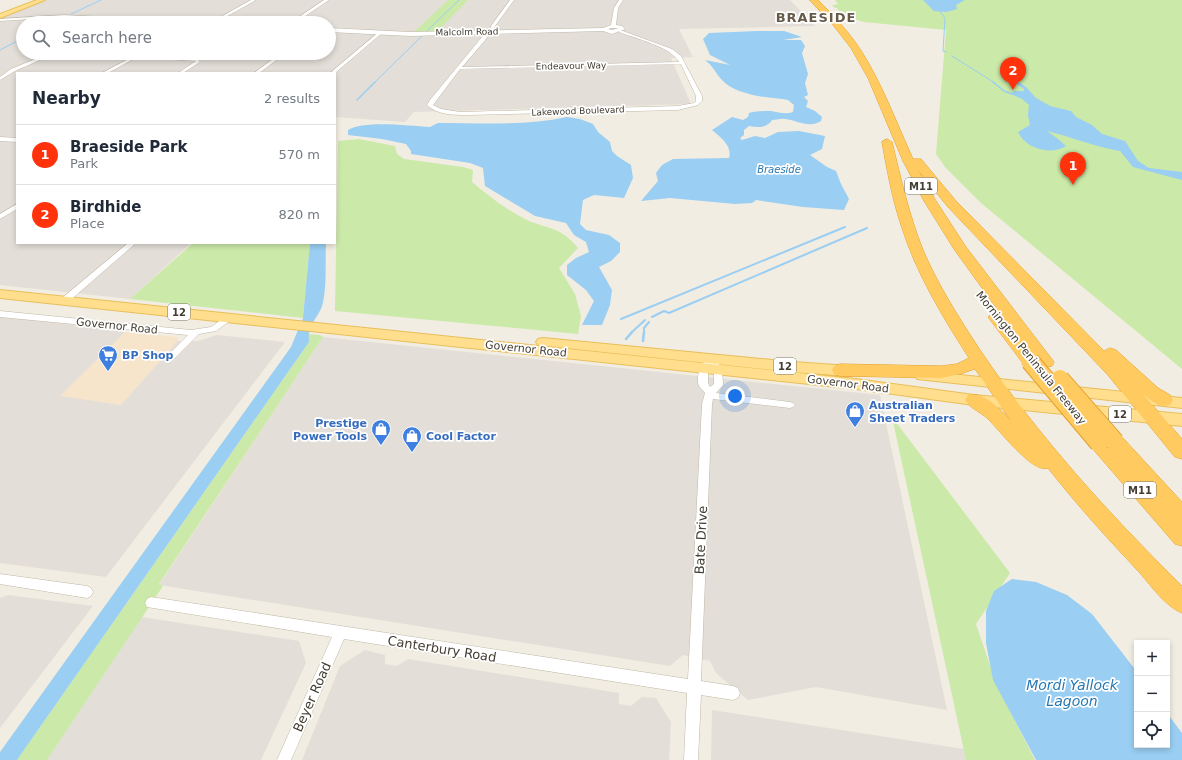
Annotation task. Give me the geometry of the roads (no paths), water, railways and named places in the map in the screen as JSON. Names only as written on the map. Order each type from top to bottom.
[{"type":"highway","points":[[807,0],[830,26],[845,47],[858,71],[878,120]]},
{"type":"highway","name":"Mornington Peninsula Freeway","points":[[814,0],[840,28],[856,49],[869,73],[890,140],[916,176],[962,251],[1038,362],[1107,443],[1182,537]]},
{"type":"highway","points":[[890,140],[1031,286],[1062,315],[1112,355],[1152,392],[1164,400]]},
{"type":"highway","points":[[890,140],[912,238],[938,294],[978,360],[1030,433],[1079,492],[1182,602]]},
{"type":"highway","points":[[1062,315],[1180,446]]},
{"type":"highway","points":[[840,370],[925,373],[942,372],[970,366],[978,360]]},
{"type":"highway","points":[[974,400],[993,413],[1022,443],[1079,492]]},
{"type":"highway","name":"Mornington Peninsula Freeway","points":[[1107,443],[1182,516]]},
{"type":"main road","points":[[2,17],[34,0]]},
{"type":"main road","points":[[2,17],[42,0]]},
{"type":"main road","name":"Governor Road","points":[[0,294],[231,317],[293,326],[712,365],[974,400],[1182,420]]},
{"type":"main road","name":"Governor Road","points":[[712,365],[840,370],[994,383],[1182,403]]},
{"type":"street","points":[[225,16],[254,0]]},
{"type":"street","points":[[303,16],[327,0]]},
{"type":"street","name":"Lakewood Boulevard","points":[[512,0],[488,32],[432,100],[430,105],[433,108],[452,112],[479,114],[688,106],[696,104],[699,101],[699,96],[679,57],[670,50],[620,31]]},
{"type":"street","points":[[613,26],[616,8],[621,0]]},
{"type":"street","points":[[2,17],[16,17]]},
{"type":"street","points":[[613,26],[622,29],[620,31],[609,31],[604,29],[606,27],[613,26]]},
{"type":"street","name":"Malcolm Road","points":[[336,30],[416,34],[604,29]]},
{"type":"street","points":[[333,72],[380,33]]},
{"type":"street","points":[[0,79],[13,70],[37,60]]},
{"type":"street","points":[[106,72],[128,60]]},
{"type":"street","points":[[182,72],[198,62],[198,60]]},
{"type":"street","points":[[257,72],[274,60]]},
{"type":"street","name":"Endeavour Way","points":[[458,68],[683,63]]},
{"type":"street","points":[[0,139],[16,140]]},
{"type":"street","points":[[0,217],[16,207]]},
{"type":"street","points":[[64,301],[131,244]]},
{"type":"street","name":"Governor Road","points":[[0,314],[184,333],[196,333],[213,329],[231,317]]},
{"type":"street","points":[[177,350],[184,333]]},
{"type":"street","points":[[168,360],[196,333]]},
{"type":"street","name":"Bate Drive","points":[[694,688],[707,404],[710,394],[718,386],[712,365]]},
{"type":"street","name":"Bate Drive","points":[[710,394],[703,384],[712,365]]},
{"type":"street","points":[[710,394],[790,405]]},
{"type":"street","points":[[0,579],[87,592]]},
{"type":"street","name":"Canterbury Road","points":[[152,603],[733,693]]},
{"type":"street","name":"Beyer Road","points":[[284,760],[340,633]]},
{"type":"street","points":[[691,760],[694,688]]},
{"type":"water","points":[[923,0],[965,0],[956,5],[957,9],[946,12],[934,11]]},
{"type":"water","name":"Braeside","points":[[784,31],[802,37],[783,40],[801,40],[805,46],[802,53],[808,74],[805,83],[808,95],[804,97],[808,101],[806,107],[815,111],[822,117],[821,121],[812,124],[783,119],[772,120],[768,125],[762,127],[749,126],[744,130],[744,135],[740,138],[742,140],[755,136],[765,138],[778,132],[799,131],[825,136],[822,149],[810,155],[827,167],[836,171],[849,199],[844,210],[803,207],[756,200],[752,203],[735,204],[670,198],[641,201],[658,181],[656,173],[662,165],[673,159],[729,158],[730,154],[727,146],[712,130],[732,117],[743,120],[748,117],[749,113],[754,112],[793,112],[794,105],[788,100],[752,95],[727,85],[705,60],[730,65],[710,55],[703,39],[709,33]]},
{"type":"water","points":[[1010,80],[1017,81],[1026,87],[1036,98],[1050,106],[1071,111],[1076,117],[1092,125],[1102,134],[1125,141],[1138,161],[1149,168],[1182,172],[1182,180],[1133,167],[1120,151],[1047,131],[1066,146],[1060,149],[1046,150],[1032,146],[1021,138],[1018,132],[1030,125],[1028,115],[1029,105],[1022,99],[1011,94],[1014,91],[1024,91],[1024,89]]},
{"type":"water","points":[[567,117],[580,119],[593,124],[598,132],[610,142],[612,151],[631,165],[633,178],[624,198],[594,195],[583,200],[580,224],[586,230],[609,235],[620,243],[620,252],[611,261],[599,267],[612,290],[610,305],[602,325],[582,325],[594,301],[586,290],[567,275],[567,265],[576,258],[589,252],[586,242],[574,235],[566,223],[535,216],[485,186],[483,168],[470,163],[411,154],[411,151],[406,144],[382,139],[348,135],[348,130],[355,127],[376,124],[430,127],[438,123],[519,123]]},
{"type":"water","points":[[310,244],[326,244],[323,302],[310,330],[309,342],[17,760],[0,760],[0,752],[291,347],[303,318]]},
{"type":"water","name":"Mordi Yallock Lagoon","points":[[1012,579],[1036,582],[1067,595],[1092,614],[1134,668],[1134,748],[1170,748],[1170,717],[1182,733],[1182,760],[1036,760],[993,680],[986,643],[986,611],[994,591]]},
{"type":"waterway","points":[[71,14],[101,0]]},
{"type":"waterway","points":[[426,32],[459,0]]},
{"type":"waterway","points":[[939,10],[945,18]]},
{"type":"waterway","points":[[945,19],[943,51],[946,52]]},
{"type":"waterway","points":[[374,83],[423,35]]},
{"type":"waterway","points":[[0,50],[16,42]]},
{"type":"waterway","points":[[952,56],[995,83]]},
{"type":"waterway","points":[[993,82],[1004,91],[1012,94]]},
{"type":"waterway","points":[[357,100],[374,83]]},
{"type":"waterway","points":[[621,319],[845,227]]},
{"type":"waterway","points":[[652,317],[664,311],[669,313],[867,228]]},
{"type":"waterway","points":[[632,332],[645,320]]},
{"type":"waterway","points":[[644,332],[644,328],[649,322]]},
{"type":"waterway","points":[[626,339],[632,332]]},
{"type":"waterway","points":[[643,341],[644,332]]},
{"type":"place","name":"Birdhide","points":[[1013,90]]},
{"type":"place","name":"Braeside Park","points":[[1073,185]]},
{"type":"place","name":"BP Shop","points":[[108,372]]},
{"type":"place","name":"Australian Sheet Traders","points":[[855,428]]},
{"type":"place","name":"Prestige Power Tools","points":[[381,446]]},
{"type":"place","name":"Cool Factor","points":[[412,453]]},
{"type":"district","name":"BRAESIDE","points":[[816,17]]}]
